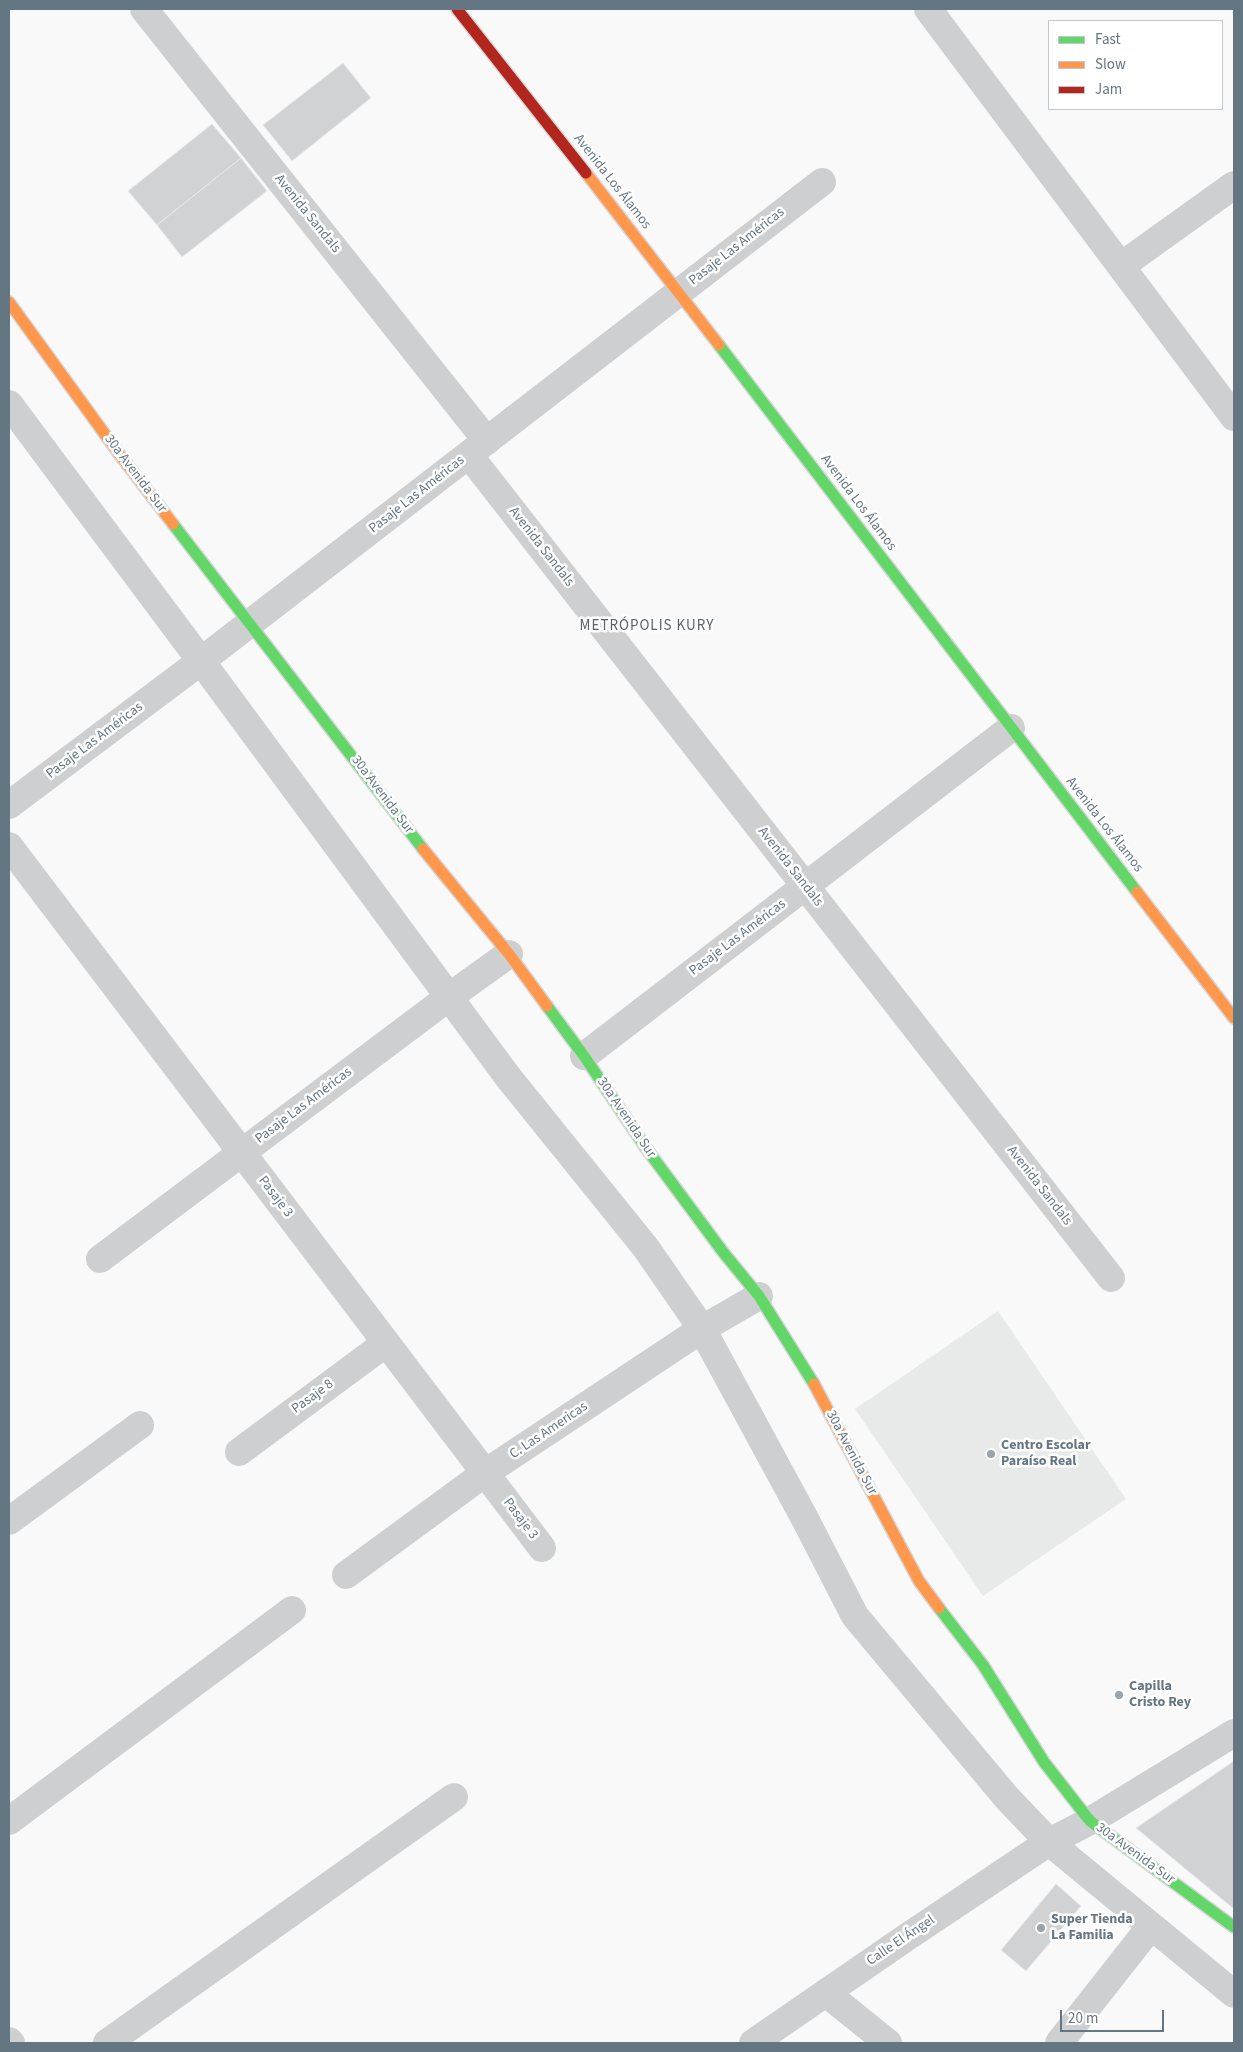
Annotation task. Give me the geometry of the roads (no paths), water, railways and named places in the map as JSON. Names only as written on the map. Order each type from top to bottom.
[{"type":"street","name":"Avenida Sandals","points":[[144,9],[478,448],[805,887],[1111,1278]]},
{"type":"street","name":"Avenida Los Álamos","points":[[457,9],[679,292],[1234,1018]]},
{"type":"street","points":[[933,10],[1120,266],[1234,417]]},
{"type":"street","name":"Pasaje Las Américas","points":[[9,805],[201,661],[822,182]]},
{"type":"street","points":[[1120,266],[1234,185]]},
{"type":"street","name":"30a Avenida Sur","points":[[9,302],[120,456],[425,851],[509,954],[584,1056],[646,1148],[723,1252],[759,1296],[810,1376],[919,1581],[982,1665],[1044,1762],[1090,1821],[1234,1927]]},
{"type":"street","points":[[9,404],[508,1077],[646,1248],[702,1329],[804,1517],[855,1616],[1006,1798],[1049,1842],[1234,1994]]},
{"type":"street","name":"Pasaje Las Américas","points":[[584,1056],[1011,728]]},
{"type":"street","name":"Pasaje 3","points":[[9,846],[542,1548]]},
{"type":"street","name":"Pasaje Las Américas","points":[[100,1259],[509,954]]},
{"type":"street","name":"C. Las Americas","points":[[346,1575],[485,1473],[702,1329],[759,1296]]},
{"type":"street","name":"Pasaje 8","points":[[239,1452],[386,1343]]},
{"type":"street","points":[[9,1521],[140,1425]]},
{"type":"street","points":[[9,1821],[292,1610]]},
{"type":"street","name":"Calle El Ángel","points":[[754,2043],[1049,1842],[1090,1821],[1234,1734]]},
{"type":"street","points":[[107,2043],[454,1797]]},
{"type":"street","points":[[1059,2043],[1151,1926]]},
{"type":"street","points":[[826,1993],[888,2043]]},
{"type":"place","name":"Centro Escolar Paraíso Real","points":[[991,1454]]},
{"type":"place","name":"Capilla Cristo Rey","points":[[1119,1695]]},
{"type":"place","name":"Super Tienda La Familia","points":[[1041,1928]]},
{"type":"district","name":"METRÓPOLIS KURY","points":[[647,627]]}]
